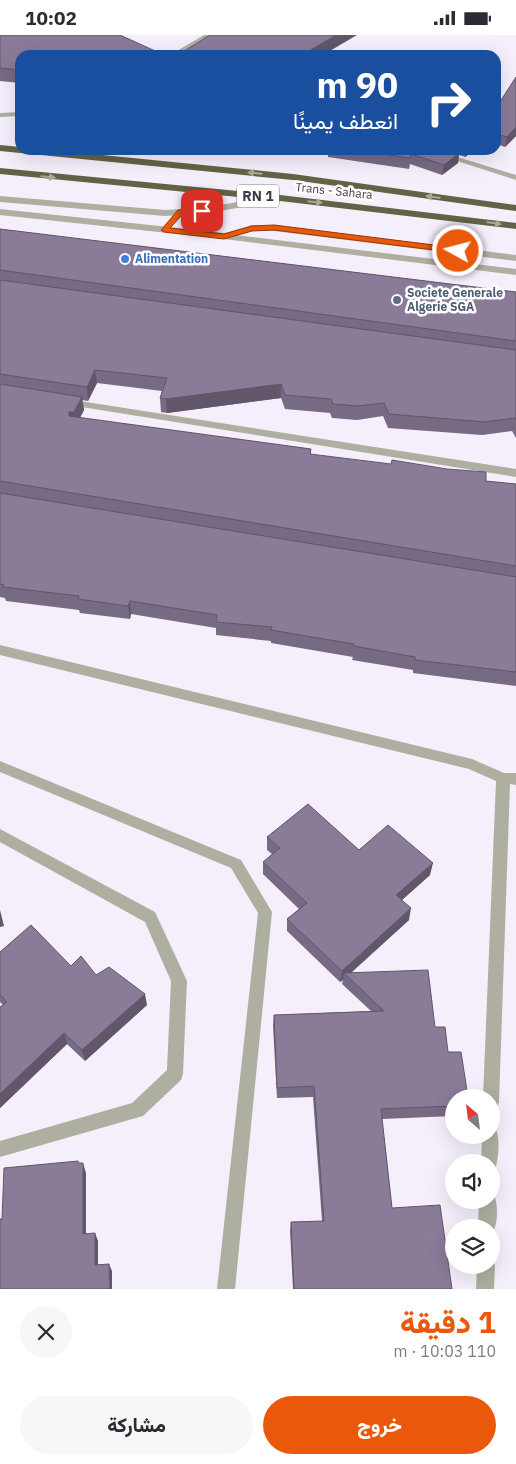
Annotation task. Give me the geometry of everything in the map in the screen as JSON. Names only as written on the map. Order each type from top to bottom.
[{"type":"highway","name":"Trans - Sahara","points":[[0,148],[15,149]]},
{"type":"highway","name":"Trans - Sahara","points":[[72,155],[293,177],[516,208]]},
{"type":"highway","name":"Trans - Sahara","points":[[0,171],[280,198],[516,226]]},
{"type":"street","points":[[182,50],[203,36]]},
{"type":"street","points":[[0,115],[15,114]]},
{"type":"street","points":[[443,155],[516,178]]},
{"type":"street","points":[[0,199],[135,212],[180,212],[202,211],[280,198]]},
{"type":"street","points":[[164,230],[180,212]]},
{"type":"street","points":[[0,213],[224,236],[516,272]]},
{"type":"street","points":[[224,236],[252,228],[274,228],[516,258]]},
{"type":"street","points":[[58,401],[516,473]]},
{"type":"street","points":[[0,650],[472,764],[509,778],[492,1089]]},
{"type":"street","points":[[0,766],[236,864],[265,911],[226,1289]]},
{"type":"street","points":[[0,835],[150,917],[179,981],[174,1074],[138,1110],[0,1149]]},
{"type":"street","points":[[485,1289],[486,1274]]},
{"type":"building","points":[[0,35],[120,35],[153,50],[15,50],[15,70],[0,68]]},
{"type":"building","points":[[210,35],[336,35],[310,50],[186,50]]},
{"type":"building","points":[[516,77],[516,127],[507,137],[501,135],[501,100]]},
{"type":"building","points":[[389,155],[411,155],[410,158]]},
{"type":"building","points":[[414,155],[456,155],[444,165]]},
{"type":"building","points":[[0,229],[516,292],[516,341],[0,270]]},
{"type":"building","points":[[0,280],[516,350],[516,420],[515,418],[485,422],[389,414],[384,403],[358,406],[333,404],[331,399],[285,395],[281,384],[166,399],[160,398],[167,378],[95,370],[87,387],[0,374]]},
{"type":"building","points":[[0,384],[82,397],[74,412],[69,412],[69,416],[311,449],[310,454],[391,464],[392,460],[447,469],[486,472],[486,481],[516,484],[516,566],[0,481]]},
{"type":"building","points":[[0,493],[516,577],[516,672],[415,660],[415,657],[354,646],[354,644],[271,630],[272,627],[216,622],[217,615],[130,601],[128,606],[78,599],[79,596],[3,587],[4,585],[0,584]]},
{"type":"building","points":[[308,804],[359,850],[388,825],[433,863],[396,895],[411,908],[342,971],[287,919],[307,903],[263,862],[280,848],[267,837]]},
{"type":"building","points":[[31,925],[71,966],[81,956],[96,975],[109,967],[145,994],[82,1050],[64,1033],[0,1094],[0,1007],[7,1002],[0,995],[0,952]]},
{"type":"building","points":[[428,970],[435,1027],[445,1027],[448,1052],[461,1052],[467,1089],[445,1089],[445,1106],[381,1109],[392,1208],[440,1205],[445,1240],[445,1274],[450,1274],[452,1289],[294,1289],[291,1222],[324,1221],[314,1086],[277,1088],[274,1015],[384,1011],[344,973]]},
{"type":"building","points":[[78,1161],[78,1163],[83,1163],[83,1234],[95,1233],[95,1265],[109,1264],[110,1289],[0,1289],[0,1219],[2,1219],[4,1168]]},
{"type":"place","name":"Alimentation","points":[[125,259]]},
{"type":"place","name":"Societe Generale Algerie SGA","points":[[397,300]]},
{"type":"route","points":[[202,211],[180,212],[164,230],[224,236],[252,228],[274,228],[458,251]]}]
